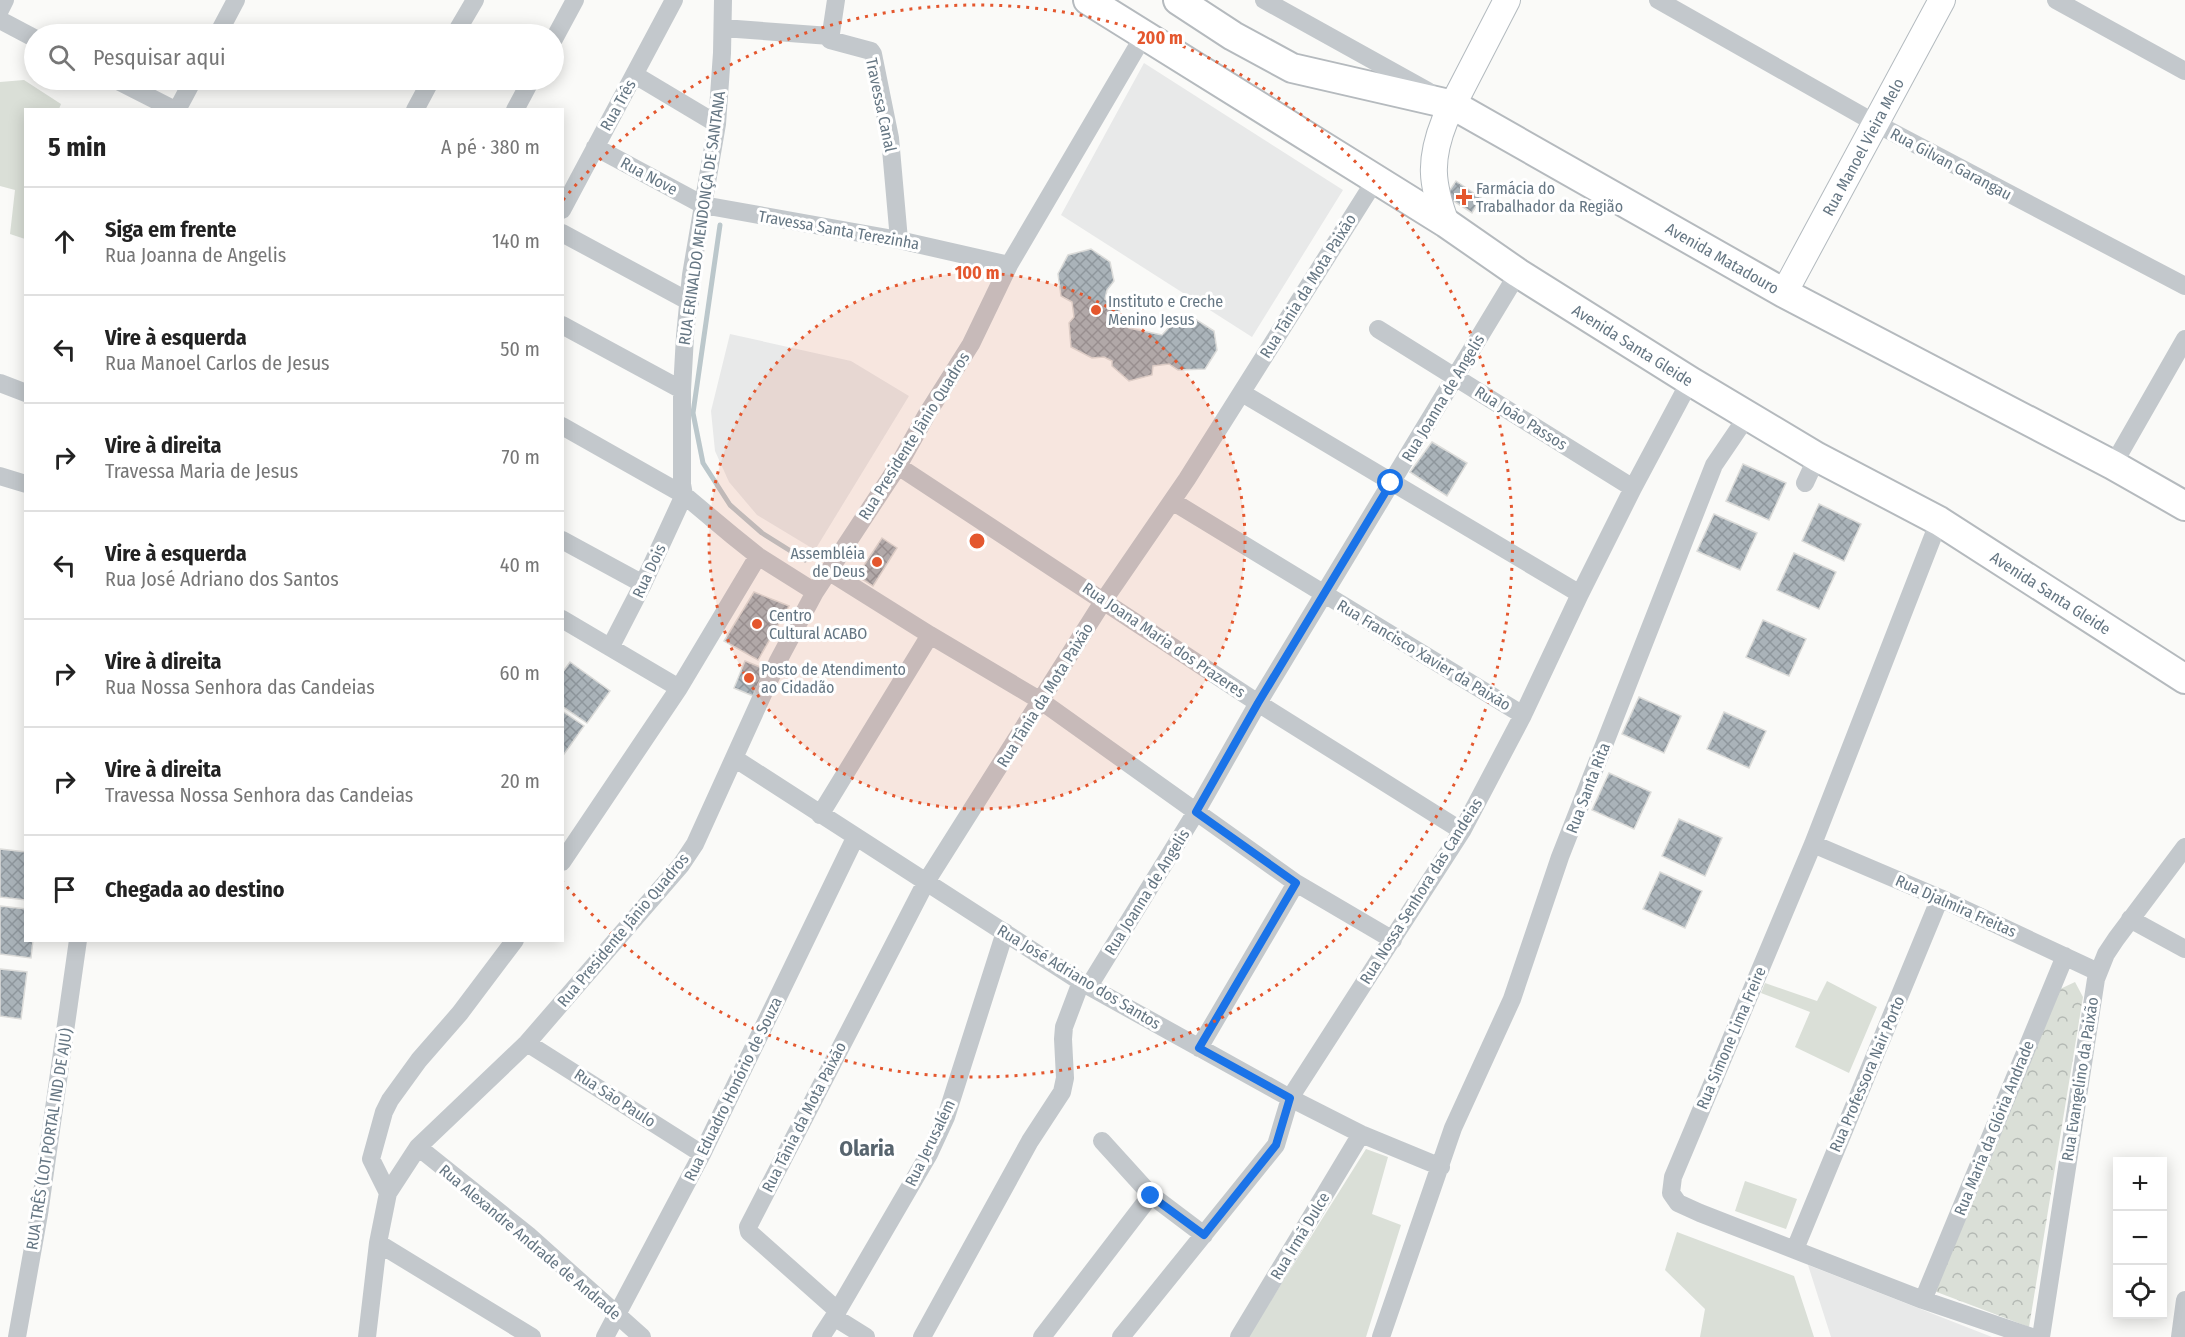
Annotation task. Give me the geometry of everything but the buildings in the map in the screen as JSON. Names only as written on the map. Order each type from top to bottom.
[{"type":"main road","name":"Avenida Santa Gleide","points":[[1088,0],[1446,223],[1518,273],[1690,381],[1817,457],[1939,521],[2185,679]]},
{"type":"main road","points":[[1178,0],[1233,36],[1292,68],[1453,105]]},
{"type":"main road","name":"Avenida Matadouro","points":[[1453,105],[1784,293],[2114,465],[2185,506]]},
{"type":"street","points":[[0,9],[5,0]]},
{"type":"street","points":[[223,24],[236,0]]},
{"type":"street","points":[[461,24],[475,0]]},
{"type":"street","points":[[562,24],[575,0]]},
{"type":"street","name":"Rua Três","points":[[564,206],[674,0]]},
{"type":"street","name":"RUA ERINALDO MENDONÇA DE SANTANA","points":[[684,495],[682,390],[685,336],[691,275],[717,124],[723,0]]},
{"type":"street","points":[[723,28],[830,36],[836,0]]},
{"type":"street","name":"Avenida Matadouro","points":[[1264,0],[1453,105]]},
{"type":"street","points":[[1446,223],[1434,187],[1433,158],[1438,139],[1507,0]]},
{"type":"street","name":"Rua Gilvan Garangau","points":[[1658,0],[1875,123],[2185,286]]},
{"type":"street","name":"Rua Manoel Vieira Melo","points":[[1784,293],[1942,0]]},
{"type":"street","points":[[2056,0],[2185,71]]},
{"type":"street","points":[[0,20],[24,33]]},
{"type":"street","name":"Rua Presidente Jânio Quadros","points":[[367,1337],[378,1244],[388,1193],[418,1148],[527,1043],[688,855],[778,661],[816,592],[898,466],[927,414],[971,344],[1009,265],[1144,35]]},
{"type":"street","name":"Travessa Canal","points":[[830,36],[832,41],[871,51],[873,54],[890,138],[899,240]]},
{"type":"street","points":[[635,75],[717,124]]},
{"type":"street","points":[[136,90],[172,108]]},
{"type":"street","points":[[177,108],[187,90]]},
{"type":"street","points":[[416,108],[425,90]]},
{"type":"street","points":[[516,108],[526,90]]},
{"type":"street","name":"Rua Nove","points":[[595,147],[703,205]]},
{"type":"street","name":"Rua Tânia da Mota Paixão","points":[[836,1314],[747,1230],[926,882],[1104,600],[1242,393],[1376,179]]},
{"type":"street","name":"Travessa Santa Terezinha","points":[[703,205],[899,240],[1009,265]]},
{"type":"street","points":[[564,234],[690,302]]},
{"type":"street","name":"Rua Joanna de Angelis","points":[[922,1337],[1030,1141],[1062,1092],[1065,1078],[1064,1027],[1085,984],[1196,812],[1258,703],[1518,273]]},
{"type":"street","points":[[564,326],[682,390]]},
{"type":"street","name":"Rua João Passos","points":[[1378,329],[1633,488]]},
{"type":"street","points":[[2114,465],[2185,339]]},
{"type":"street","name":"Rua Nossa Senhora das Candeias","points":[[1121,1337],[1276,1145],[1290,1098],[1462,831],[1523,715],[1633,488],[1690,381]]},
{"type":"street","points":[[0,383],[24,392]]},
{"type":"street","points":[[1242,393],[1580,594]]},
{"type":"street","name":"Rua Santa Rita","points":[[1441,1167],[1453,1128],[1512,999],[1560,857],[1714,465],[1748,415]]},
{"type":"street","points":[[564,427],[684,495],[758,556],[816,592]]},
{"type":"street","points":[[1805,483],[1817,457]]},
{"type":"street","name":"Rua Joana Maria dos Prazeres","points":[[898,466],[1258,703],[1462,831]]},
{"type":"street","points":[[0,476],[24,483]]},
{"type":"street","name":"Rua Dois","points":[[611,646],[643,584],[684,495]]},
{"type":"street","name":"Rua Francisco Xavier da Paixão","points":[[1172,501],[1523,715]]},
{"type":"street","name":"Rua Simone Lima Freire","points":[[1939,521],[1813,844],[1673,1177],[1671,1193],[1678,1203],[1700,1213],[1923,1300],[2032,1337]]},
{"type":"street","points":[[564,541],[643,584]]},
{"type":"street","points":[[564,858],[679,688],[758,556]]},
{"type":"street","points":[[828,571],[1041,701],[1296,883],[1393,940]]},
{"type":"street","points":[[564,620],[679,688]]},
{"type":"street","points":[[820,814],[930,635]]},
{"type":"street","name":"Rua José Adriano dos Santos","points":[[734,758],[1085,984],[1290,1098],[1361,1134],[1441,1167]]},
{"type":"street","name":"Rua Eduadro Honório de Souza","points":[[604,1337],[702,1154],[855,838]]},
{"type":"street","name":"Rua Djalmira Freitas","points":[[1813,844],[1940,898],[2098,972]]},
{"type":"street","name":"Rua Evangelino da Paixão","points":[[2041,1337],[2090,1010],[2098,972],[2106,954],[2130,919],[2185,848]]},
{"type":"street","points":[[1199,1048],[1296,883]]},
{"type":"street","name":"Rua Professora Nair Porto","points":[[1795,1249],[1940,898]]},
{"type":"street","points":[[2130,919],[2185,949]]},
{"type":"street","name":"Rua Jerusalém","points":[[820,1337],[836,1314],[929,1154],[946,1117],[1005,932]]},
{"type":"street","name":"RUA TRÊS (LOT PORTAL IND DE AJU)","points":[[17,1337],[39,1214],[78,942]]},
{"type":"street","points":[[388,1193],[371,1159],[387,1105],[419,1060],[460,1013],[513,942]]},
{"type":"street","name":"Rua Maria da Glória Andrade","points":[[1923,1300],[2065,956]]},
{"type":"street","name":"Rua São Paulo","points":[[527,1043],[702,1154]]},
{"type":"street","name":"Rua Irmã Dulce","points":[[1239,1337],[1361,1134]]},
{"type":"street","points":[[1102,1141],[1151,1196],[1204,1235]]},
{"type":"street","name":"Rua Alexandre Andrade de Andrade","points":[[418,1148],[514,1224],[642,1337]]},
{"type":"street","points":[[1381,1337],[1441,1167]]},
{"type":"street","points":[[1042,1337],[1151,1196]]},
{"type":"street","points":[[378,1244],[532,1337]]},
{"type":"street","points":[[2180,1337],[2185,1300]]},
{"type":"street","points":[[836,1314],[866,1337]]},
{"type":"shaded area","points":[[1144,63],[1343,190],[1252,337],[1061,215]]},
{"type":"shaded area","points":[[730,334],[851,361],[909,396],[815,550],[757,515],[729,482],[715,451],[711,411]]},
{"type":"shaded area","points":[[1808,1265],[1992,1337],[1831,1337]]},
{"type":"green space","points":[[24,80],[24,90],[39,90],[61,104],[59,108],[24,108],[24,239],[10,234],[15,190],[0,186],[0,82]]},
{"type":"green space","points":[[1827,981],[1877,1007],[1849,1073],[1795,1047],[1810,1012],[1761,993],[1765,983],[1817,1001]]},
{"type":"green space","points":[[2075,982],[2083,997],[2029,1327],[1934,1291],[2058,990]]},
{"type":"green space","points":[[1366,1149],[1388,1157],[1372,1214],[1401,1225],[1366,1337],[1248,1337]]},
{"type":"green space","points":[[1745,1181],[1797,1199],[1786,1229],[1735,1211]]},
{"type":"green space","points":[[1677,1232],[1794,1276],[1814,1337],[1700,1337],[1705,1309],[1665,1270]]},
{"type":"waterway","points":[[720,225],[693,413],[703,463],[730,505],[762,533],[805,560]]},
{"type":"place","name":"Farmácia do Trabalhador da Região","points":[[1464,197]]},
{"type":"place","name":"Instituto e Creche Menino Jesus","points":[[1096,310]]},
{"type":"place","name":"Assembléia de Deus","points":[[877,562]]},
{"type":"place","name":"Centro Cultural ACABO","points":[[757,624]]},
{"type":"place","name":"Posto de Atendimento ao Cidadão","points":[[749,678]]},
{"type":"district","name":"Olaria","points":[[867,1148]]},
{"type":"route","points":[[1151,1196],[1204,1235],[1276,1145],[1290,1098],[1199,1048],[1296,883],[1196,812],[1258,703],[1391,483]]}]
